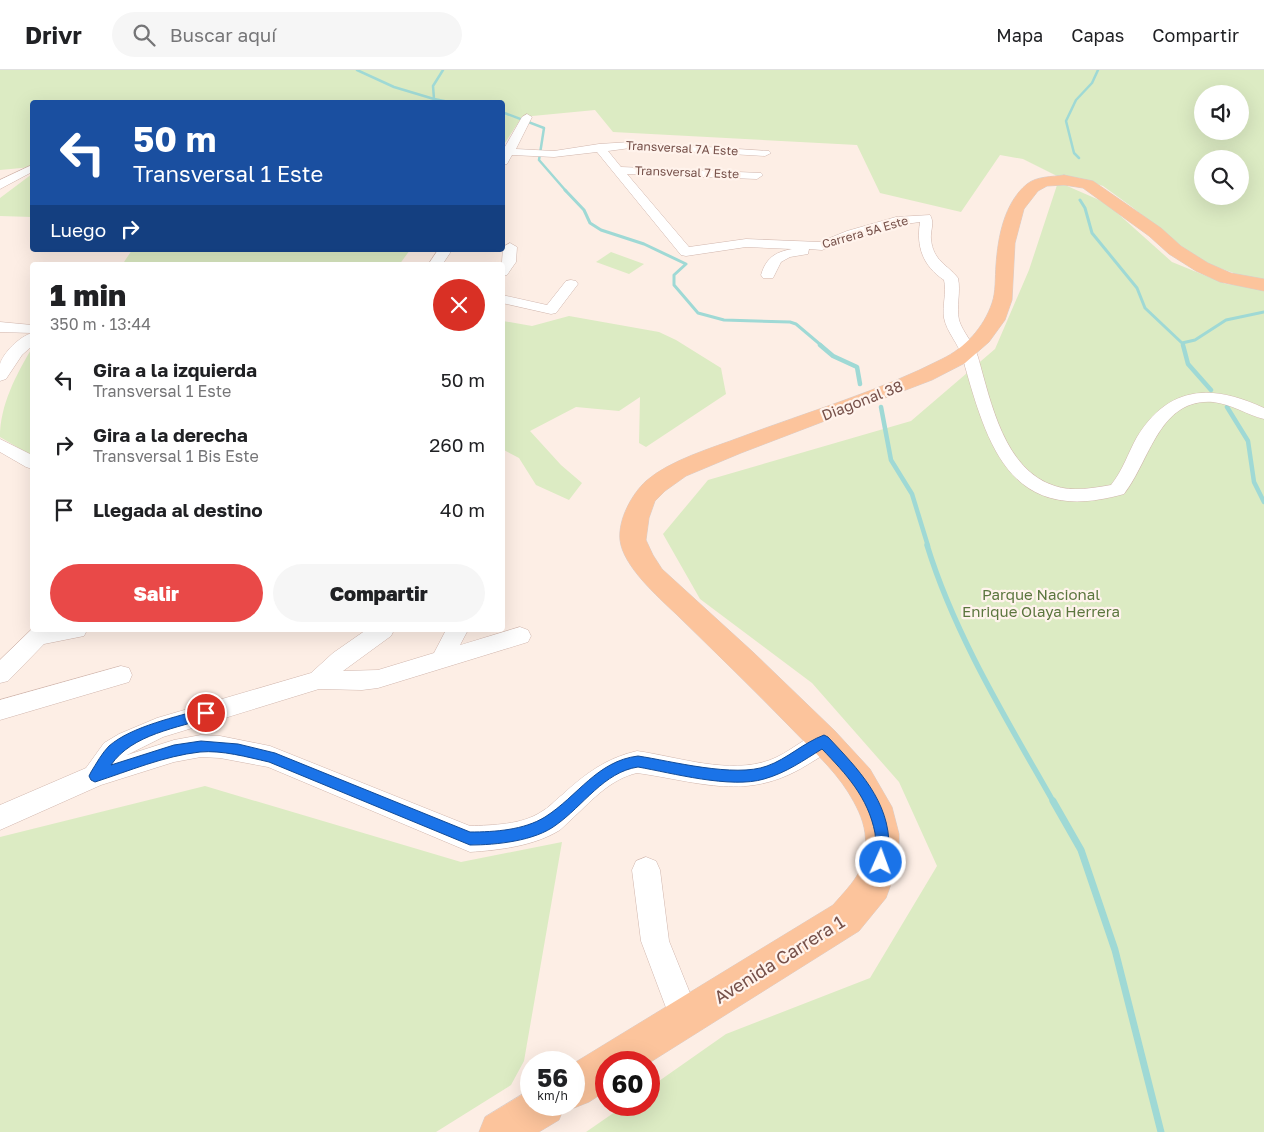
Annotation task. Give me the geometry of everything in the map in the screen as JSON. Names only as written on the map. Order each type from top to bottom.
[{"type":"main road","name":"Diagonal 38","points":[[824,741],[743,660],[653,576],[640,558],[633,540],[636,518],[644,498],[656,485],[678,471],[732,448],[933,373],[958,359],[988,330],[995,320],[1003,300],[1006,243],[1016,209],[1032,188],[1044,182],[1064,180],[1088,184],[1155,232],[1175,250],[1202,267],[1226,278],[1264,285]]},
{"type":"main road","name":"Avenida Carrera 1","points":[[631,1051],[846,918],[873,886],[881,862],[882,834],[875,806],[858,779],[824,741]]},
{"type":"main road","points":[[500,1132],[526,1116]]},
{"type":"street","points":[[505,159],[521,138],[527,118]]},
{"type":"street","points":[[568,141],[585,142]]},
{"type":"street","name":"Transversal 7A Este","points":[[510,152],[554,154],[630,144],[765,153]]},
{"type":"street","points":[[600,147],[618,170]]},
{"type":"street","points":[[0,185],[30,169]]},
{"type":"street","name":"Transversal 7 Este","points":[[618,170],[756,175]]},
{"type":"street","name":"Carrera 5A Este","points":[[618,170],[686,252],[746,243],[822,246],[852,234],[896,221],[926,218],[924,237],[928,252],[940,272],[951,278],[953,285],[952,322],[968,351]]},
{"type":"street","points":[[768,275],[770,264],[783,254],[822,246]]},
{"type":"street","points":[[505,268],[509,262],[510,247]]},
{"type":"street","points":[[505,301],[551,310],[571,284]]},
{"type":"street","points":[[0,327],[30,329]]},
{"type":"street","points":[[0,376],[16,352],[30,340]]},
{"type":"street","points":[[968,351],[983,405],[1004,454],[1016,471],[1032,484],[1051,493],[1078,497],[1117,490],[1126,481],[1146,437],[1162,414],[1179,402],[1200,398],[1225,400],[1264,414]]},
{"type":"street","points":[[1240,404],[1264,422]]},
{"type":"street","points":[[0,445],[30,462]]},
{"type":"street","points":[[319,680],[341,659],[380,632]]},
{"type":"street","points":[[442,659],[456,632]]},
{"type":"street","points":[[0,674],[42,633]]},
{"type":"street","points":[[95,776],[113,751],[128,741],[157,728],[319,680],[362,681],[378,678],[520,636]]},
{"type":"street","points":[[0,710],[120,675]]},
{"type":"street","points":[[0,818],[95,776],[174,751],[201,746],[238,749],[270,757],[470,839],[496,838],[521,833],[550,822],[608,772],[626,763],[644,762],[722,775],[749,776],[781,767],[824,741]]},
{"type":"street","points":[[646,870],[655,941],[685,1018]]},
{"type":"green space","points":[[0,70],[1264,70],[1264,280],[1242,276],[1200,261],[1103,186],[1079,178],[1057,176],[1023,159],[1000,155],[961,212],[880,193],[857,145],[613,132],[595,110],[522,117],[505,143],[505,100],[30,100],[30,167],[0,170]]},
{"type":"green space","points":[[30,176],[30,217],[0,216],[0,198]]},
{"type":"green space","name":"Parque Nacional Enrique Olaya Herrera","points":[[1058,182],[1106,203],[1172,262],[1226,284],[1264,287],[1264,1132],[586,1132],[609,1116],[660,1116],[660,1080],[726,1034],[870,978],[937,866],[899,782],[812,683],[700,599],[663,534],[708,480],[911,421],[995,349],[1029,270]]},
{"type":"green space","points":[[131,252],[409,252],[401,262],[124,262]]},
{"type":"green space","points":[[611,252],[644,264],[629,274],[596,262]]},
{"type":"green space","points":[[569,316],[659,332],[676,340],[721,368],[726,394],[646,447],[639,443],[640,397],[619,411],[576,407],[530,431],[561,465],[582,483],[569,500],[536,485],[519,458],[505,451],[505,321],[532,326]]},
{"type":"green space","points":[[30,352],[30,455],[0,437],[6,402],[20,369]]},
{"type":"green space","points":[[205,786],[461,862],[562,842],[526,1051],[520,1051],[520,1068],[511,1085],[436,1132],[0,1132],[0,837]]},
{"type":"waterway","points":[[357,70],[394,87],[434,99]]},
{"type":"waterway","points":[[434,99],[433,86],[443,70]]},
{"type":"waterway","points":[[1079,158],[1074,153],[1066,121],[1076,100],[1092,83],[1098,70]]},
{"type":"waterway","points":[[434,99],[439,100]]},
{"type":"waterway","points":[[505,113],[544,128],[539,160],[566,191]]},
{"type":"waterway","points":[[565,190],[584,210],[590,223],[601,230],[644,244],[686,264],[674,275],[674,285],[698,313],[724,320],[790,322],[796,324],[822,346]]},
{"type":"waterway","points":[[1080,200],[1085,208],[1092,233],[1137,288],[1145,308],[1182,343]]},
{"type":"waterway","points":[[1182,343],[1195,340],[1226,320],[1264,312]]},
{"type":"waterway","points":[[820,345],[833,356],[857,367],[860,384]]},
{"type":"waterway","points":[[1183,345],[1188,364],[1211,390]]},
{"type":"waterway","points":[[881,407],[891,460],[912,494],[928,546]]},
{"type":"waterway","points":[[1227,407],[1248,441],[1254,482],[1264,502]]},
{"type":"waterway","points":[[927,545],[952,612],[967,645],[1054,803]]},
{"type":"waterway","points":[[1053,801],[1081,850],[1115,950],[1161,1132]]},
{"type":"route","points":[[206,713],[157,728],[128,741],[108,756],[95,776],[174,751],[201,746],[238,749],[270,757],[470,839],[496,838],[521,833],[550,822],[608,772],[626,763],[650,763],[722,775],[749,776],[781,767],[824,741],[858,779],[875,806],[882,834],[881,862]]}]
